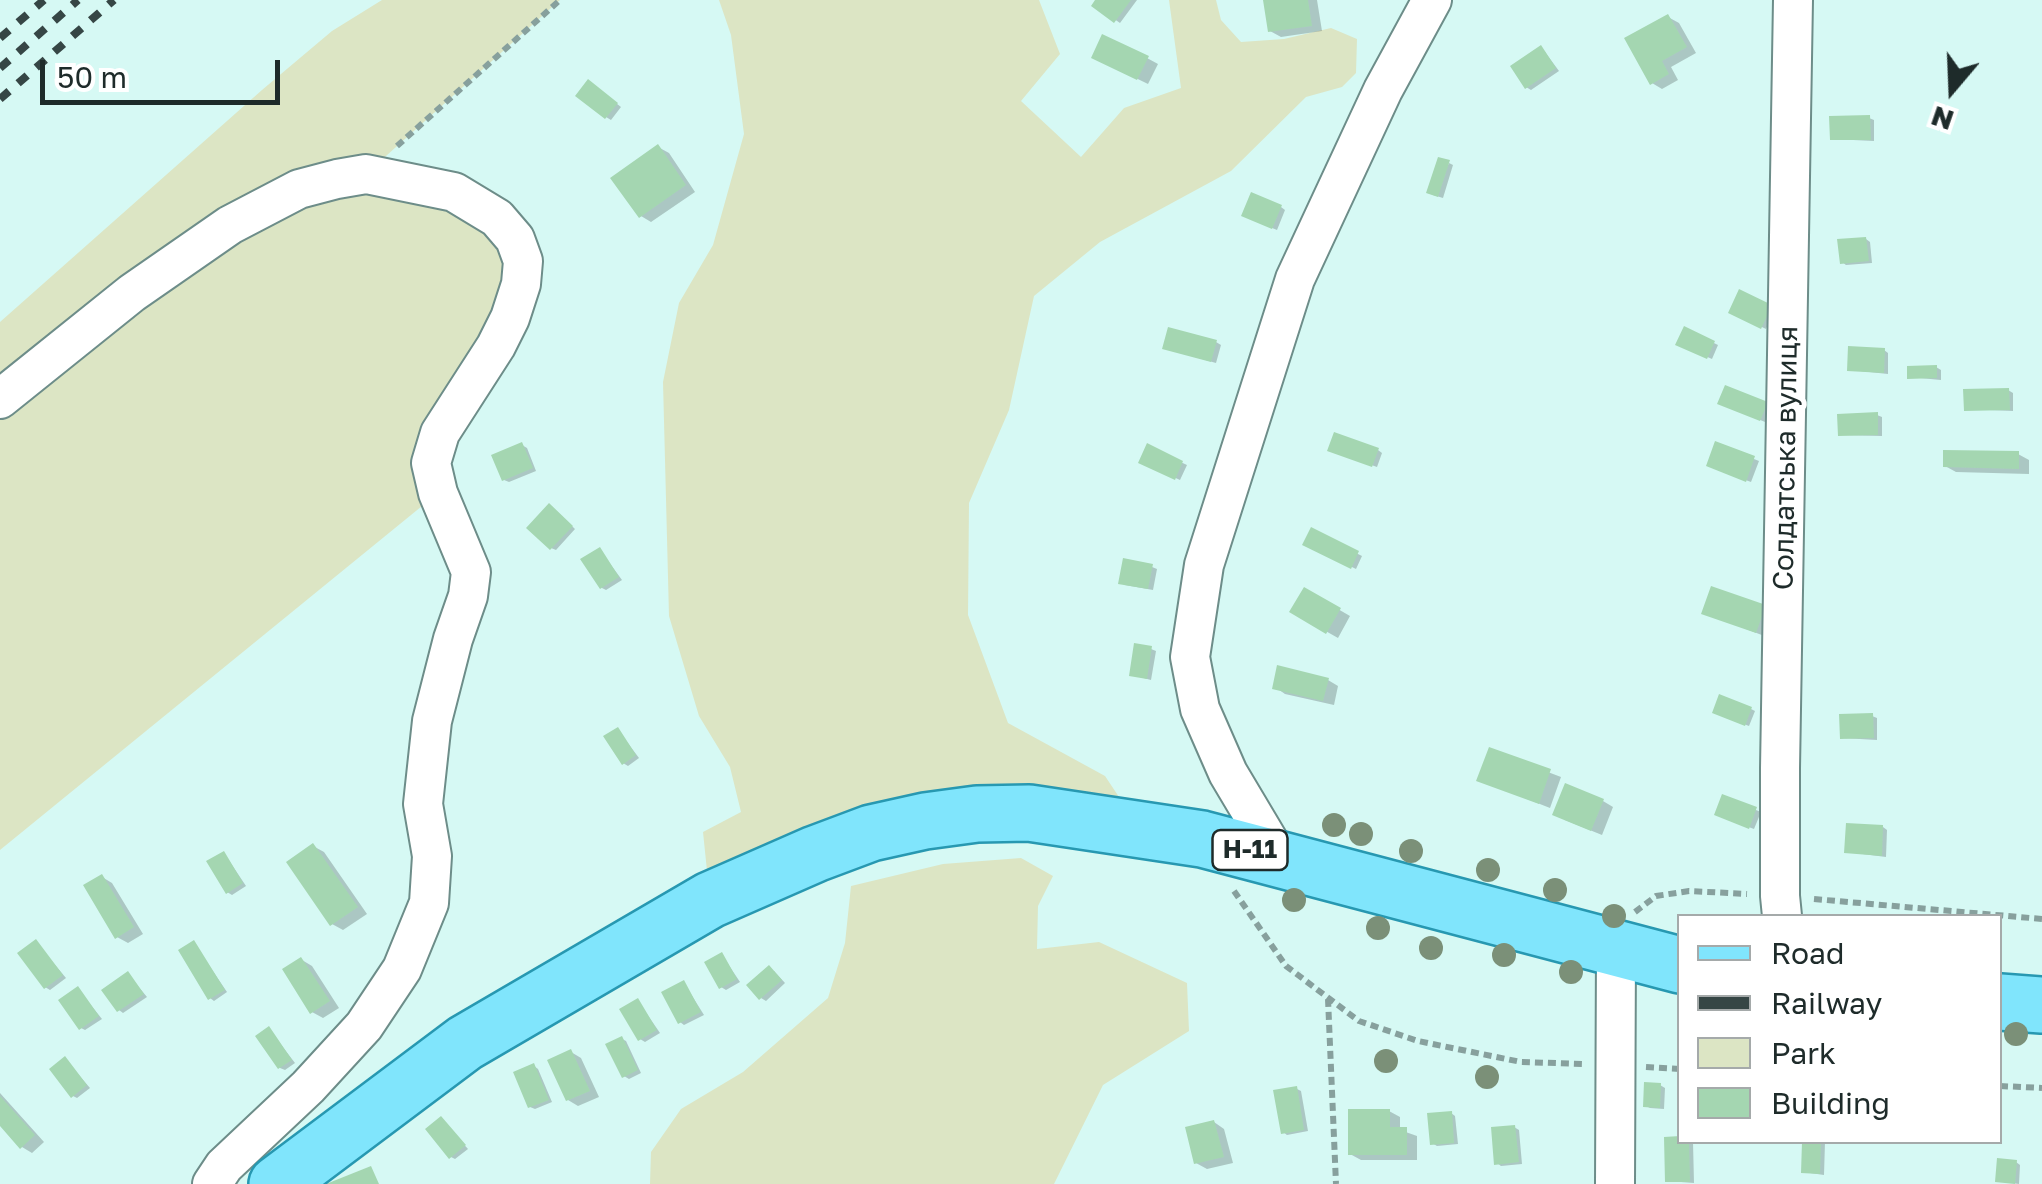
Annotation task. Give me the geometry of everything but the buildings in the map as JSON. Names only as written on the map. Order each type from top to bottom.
[{"type":"main road","name":"Н-11","points":[[286,1181],[465,1042],[710,900],[871,833],[924,820],[1028,813],[1202,838],[1677,964]]},
{"type":"main road","points":[[2002,1002],[2042,1005]]},
{"type":"street","points":[[1278,858],[1228,773],[1200,709],[1190,657],[1204,566],[1295,279],[1383,90],[1432,0]]},
{"type":"street","name":"Солдатська вулиця","points":[[1782,914],[1780,768],[1794,0]]},
{"type":"street","points":[[0,399],[132,293],[230,225],[299,189],[366,174],[454,192],[497,218],[514,239],[523,261],[521,284],[510,318],[440,434],[431,463],[438,494],[471,572],[468,596],[432,721],[423,804],[432,856],[429,903],[402,969],[364,1026],[308,1087],[224,1166],[212,1184]]},
{"type":"street","points":[[1615,1184],[1616,950]]},
{"type":"path","points":[[366,174],[560,0]]},
{"type":"path","points":[[1202,838],[1286,966],[1360,1021],[1418,1041],[1521,1062],[1677,1068]]},
{"type":"path","points":[[1328,998],[1336,1184]]},
{"type":"path","points":[[2002,1086],[2042,1088]]},
{"type":"green space","points":[[382,0],[560,0],[367,173],[454,192],[523,261],[440,433],[438,493],[0,850],[0,322],[262,90],[332,31]]},
{"type":"green space","points":[[719,0],[1039,0],[1060,54],[1021,101],[1081,157],[1124,108],[1181,88],[1169,0],[1216,0],[1221,20],[1241,42],[1284,39],[1331,28],[1357,39],[1356,73],[1342,87],[1306,97],[1231,171],[1100,242],[1034,296],[1009,410],[969,503],[968,615],[1008,723],[1105,776],[1139,827],[1029,813],[710,900],[703,832],[741,812],[730,767],[699,716],[669,616],[663,382],[679,303],[713,245],[744,134],[731,35]]},
{"type":"green space","points":[[1021,858],[1053,876],[1038,906],[1037,949],[1099,942],[1187,983],[1189,1031],[1103,1085],[1054,1184],[650,1184],[651,1152],[681,1109],[743,1072],[828,998],[845,943],[851,886],[943,864]]},
{"type":"railway","points":[[0,38],[44,0]]},
{"type":"railway","points":[[0,68],[78,0]]},
{"type":"railway","points":[[0,99],[114,0]]}]
